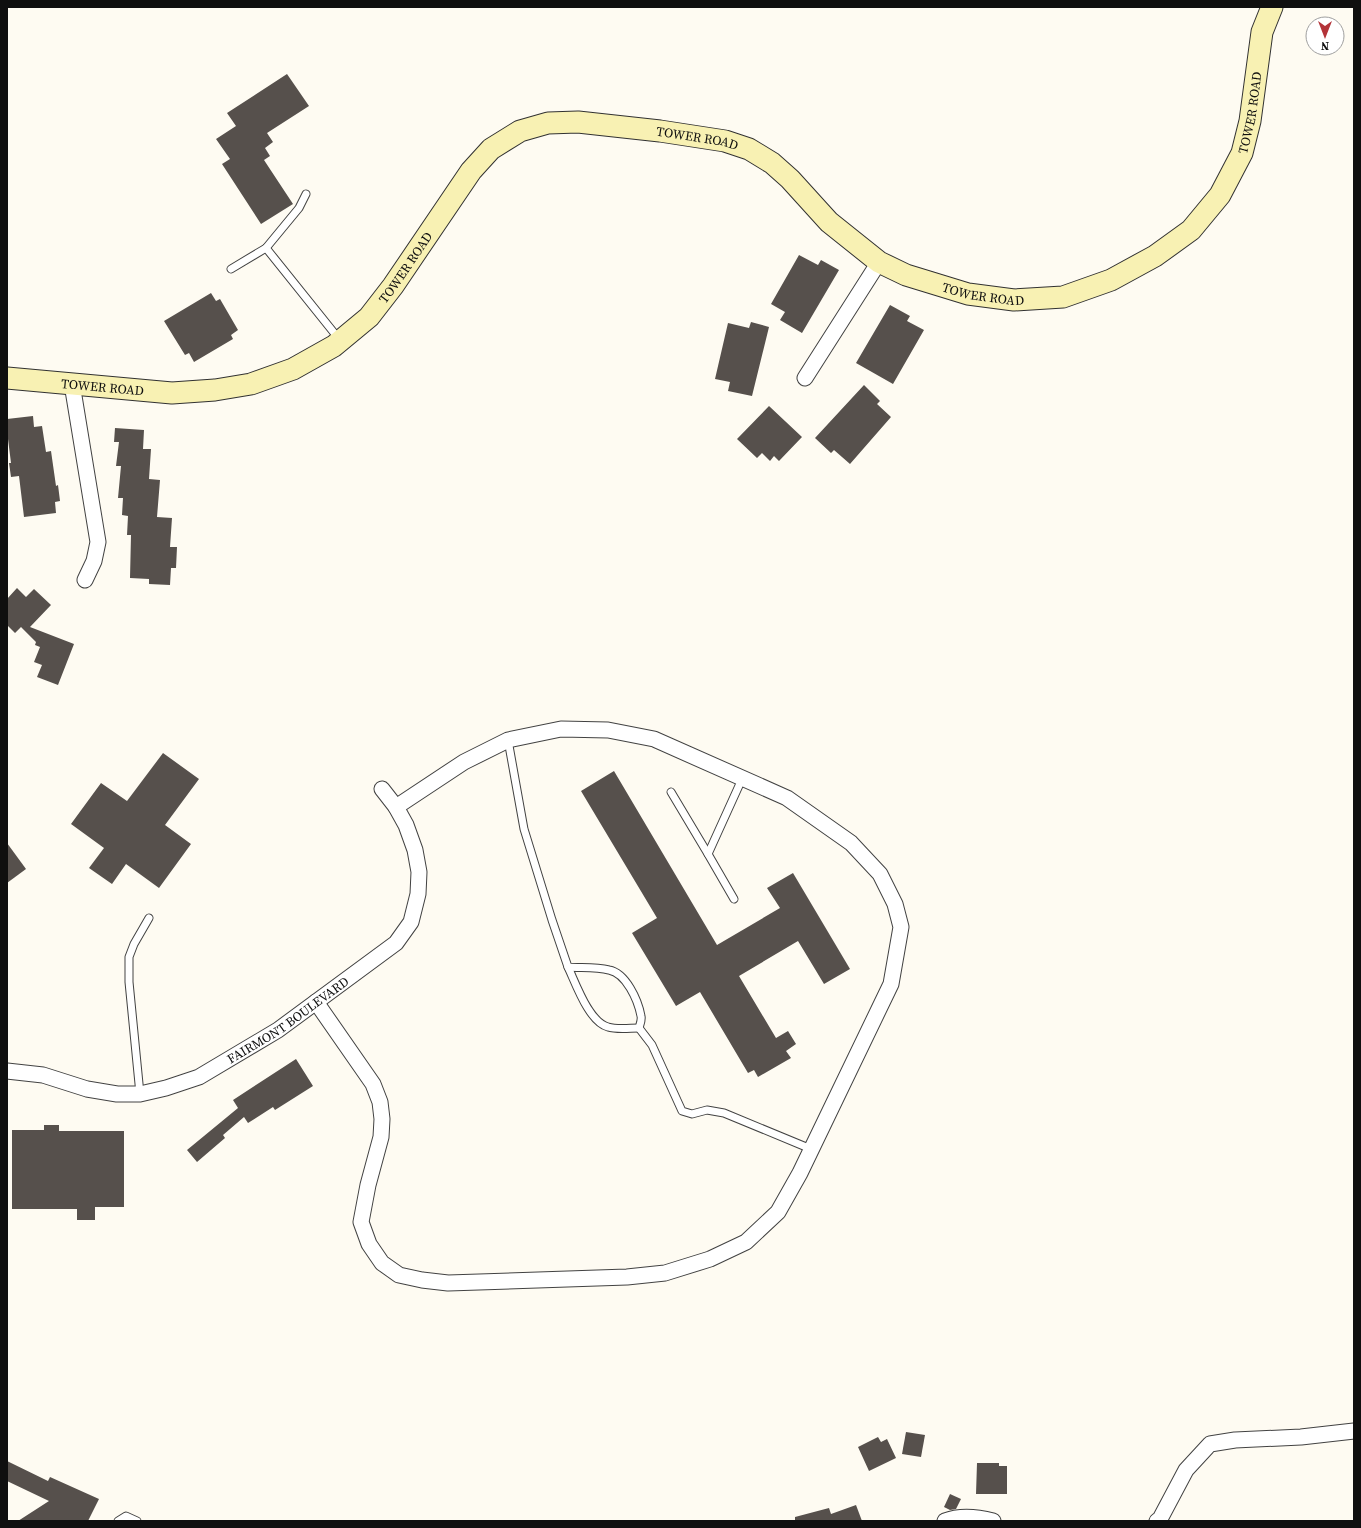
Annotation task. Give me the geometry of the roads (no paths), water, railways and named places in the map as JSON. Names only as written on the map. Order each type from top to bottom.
[{"type":"street","name":"TOWER ROAD","points":[[7,378],[172,393],[215,390],[251,384],[293,368],[334,346],[369,317],[393,286],[471,171],[491,149],[520,131],[548,123],[578,122],[660,131],[726,141],[749,149],[772,163],[790,179],[829,222],[879,262],[906,276],[936,286],[968,294],[1014,300],[1064,297],[1111,280],[1155,256],[1191,230],[1220,195],[1242,153],[1250,121],[1262,32],[1272,7]]},
{"type":"street","points":[[805,378],[879,262]]},
{"type":"street","points":[[72,384],[98,542],[94,561],[85,580]]},
{"type":"street","points":[[316,1002],[373,1084],[380,1102],[382,1119],[381,1137],[368,1185],[361,1222],[369,1244],[382,1263],[399,1274],[422,1280],[448,1283],[627,1277],[665,1273],[710,1259],[746,1242],[778,1212],[812,1149],[891,984],[901,927],[896,904],[880,874],[851,843],[787,798],[654,739],[608,730],[561,729],[508,740],[464,762],[396,807]]},
{"type":"street","name":"FAIRMONT BOULEVARD","points":[[7,1071],[43,1075],[87,1089],[117,1094],[140,1094],[166,1088],[199,1077],[278,1030],[396,943],[411,922],[418,894],[419,872],[415,850],[406,825],[396,807],[382,789]]},
{"type":"street","points":[[1158,1521],[1186,1470],[1210,1444],[1235,1440],[1300,1437],[1354,1431]]},
{"type":"street","points":[[945,1521],[961,1518],[980,1518],[993,1521]]},
{"type":"lane","points":[[231,269],[266,248],[299,208],[306,194]]},
{"type":"lane","points":[[266,248],[340,341]]},
{"type":"lane","points":[[508,740],[524,829],[568,967],[579,991],[597,1021],[608,1027],[639,1028]]},
{"type":"lane","points":[[708,854],[742,779]]},
{"type":"lane","points":[[671,792],[734,899]]},
{"type":"lane","points":[[140,1094],[129,982],[129,957],[134,944],[149,918]]},
{"type":"lane","points":[[568,967],[609,970],[618,974],[636,996],[642,1018],[639,1028]]},
{"type":"lane","points":[[639,1028],[652,1045],[682,1111],[692,1114],[707,1110],[724,1113],[812,1149]]},
{"type":"lane","points":[[118,1521],[126,1516],[137,1521]]}]
